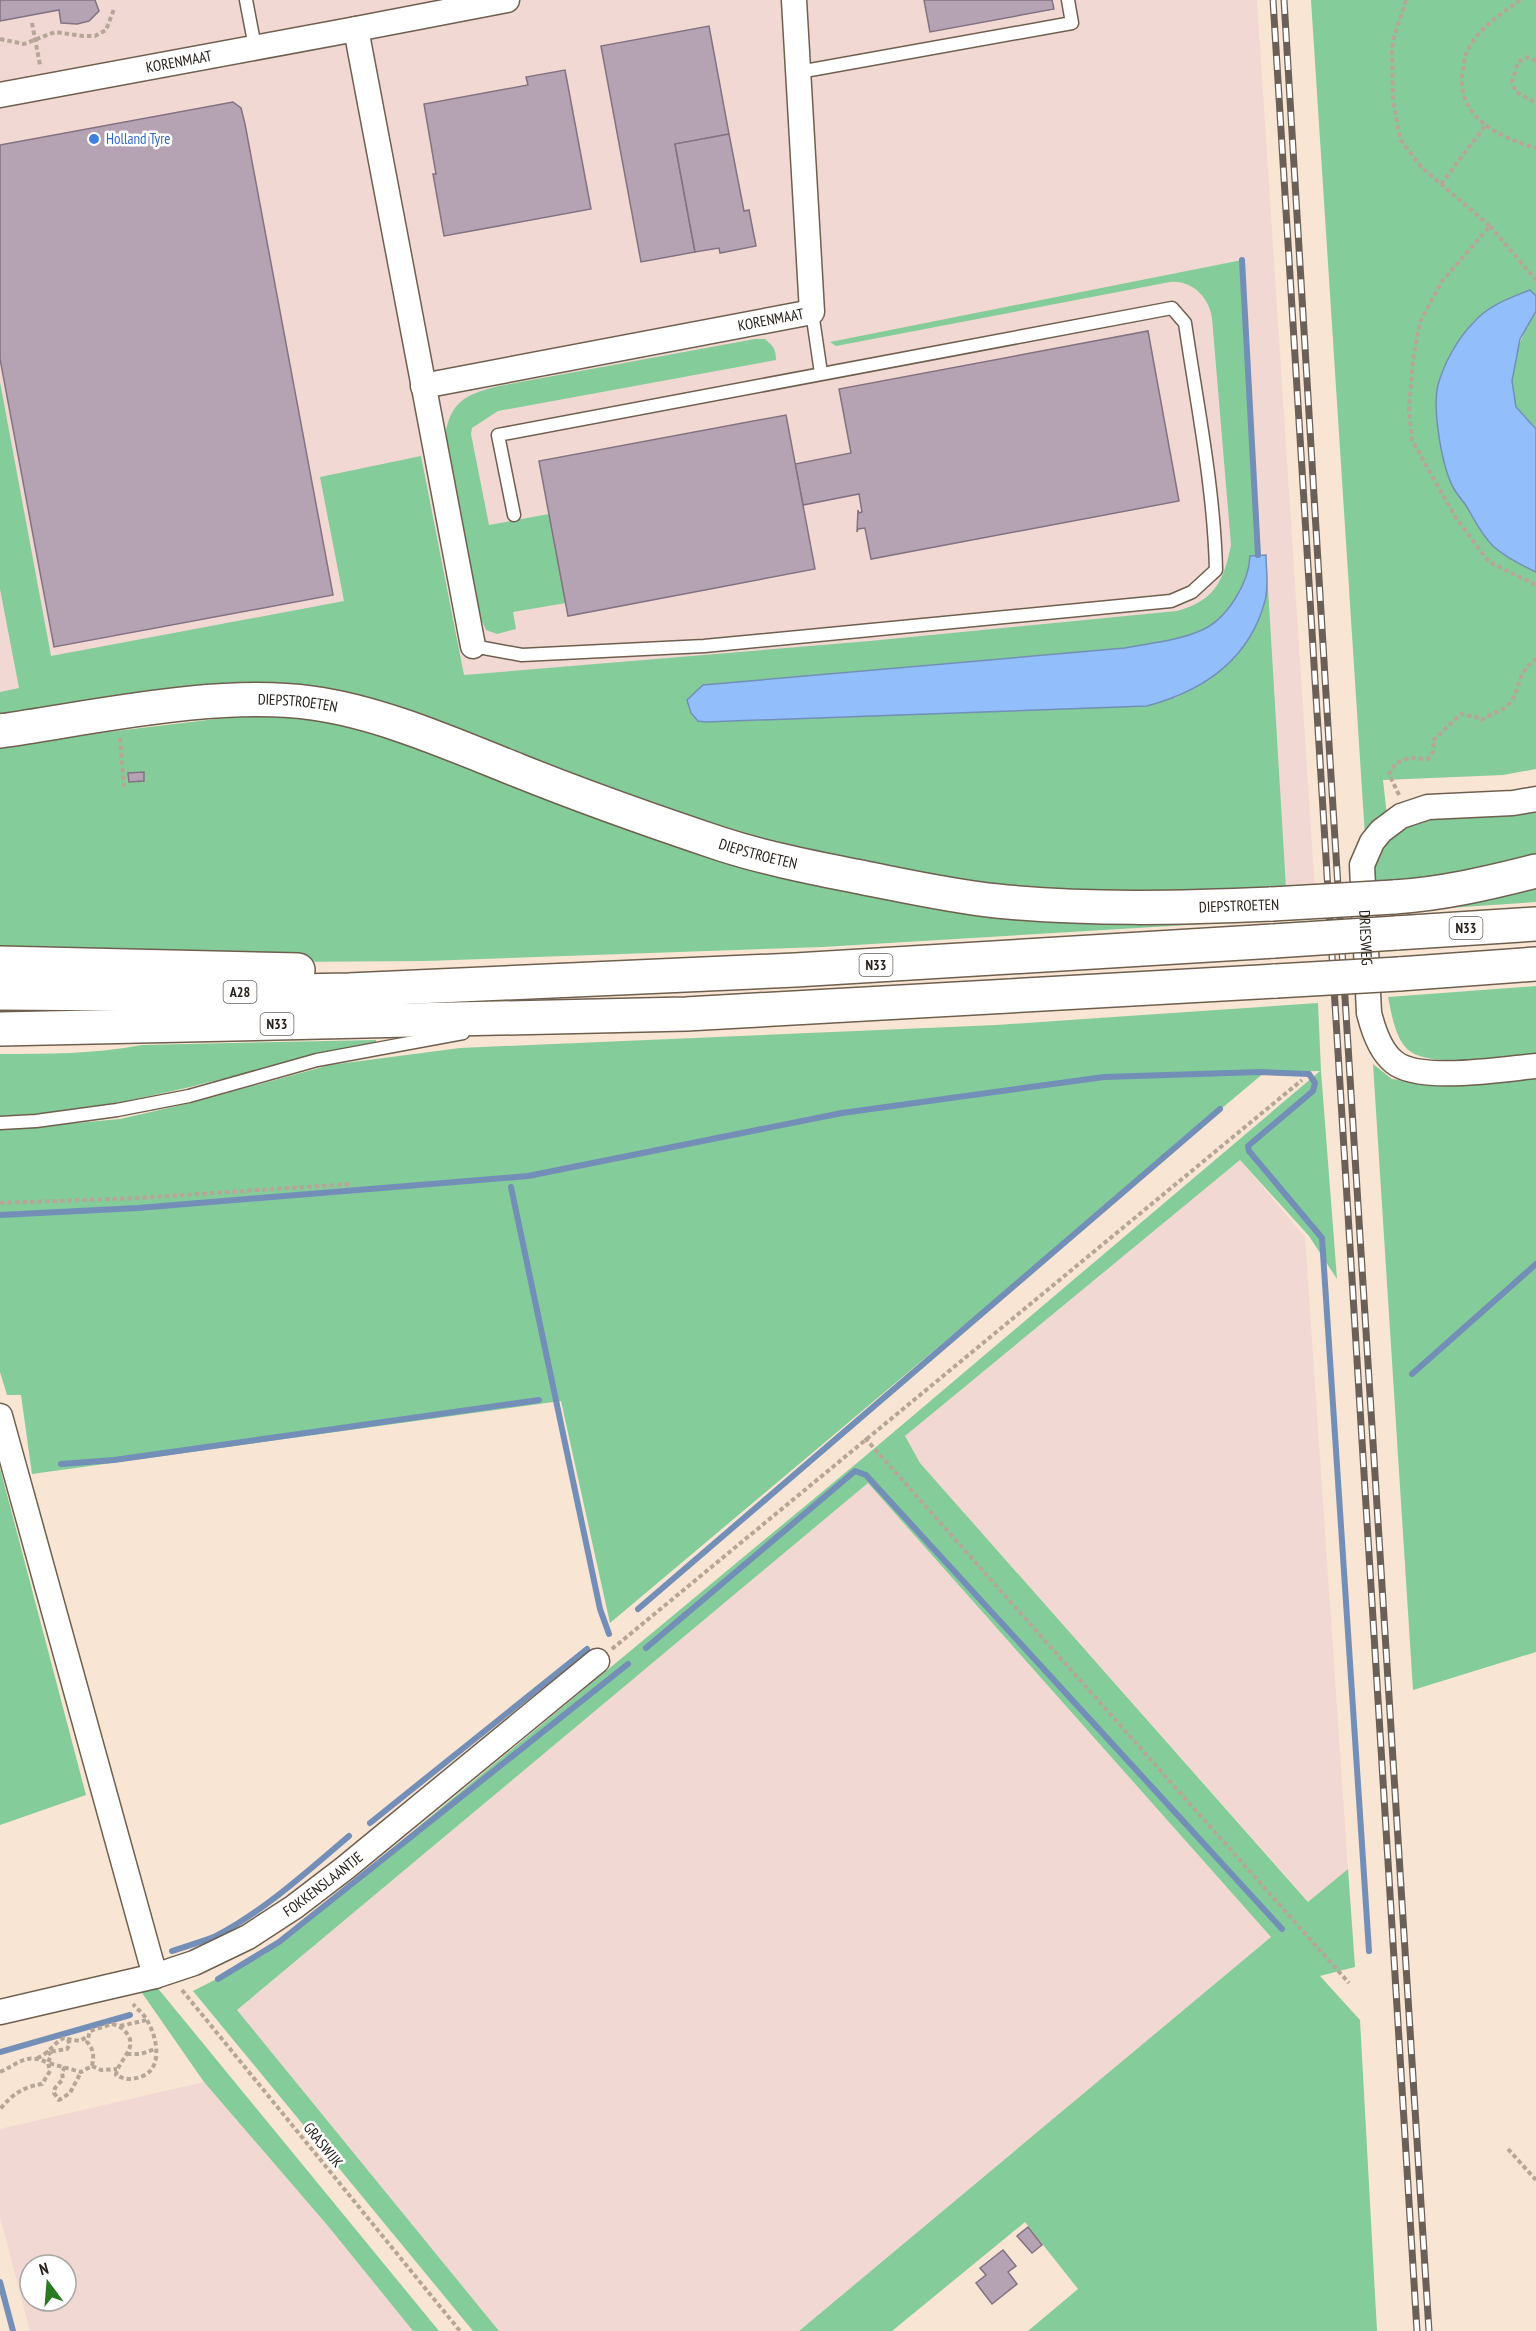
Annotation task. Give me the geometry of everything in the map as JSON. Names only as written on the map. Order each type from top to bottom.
[{"type":"main road","name":"DIEPSTROETEN","points":[[0,731],[215,702],[274,699],[315,703],[415,730],[572,792],[726,845],[812,867],[995,901],[1172,908],[1418,896],[1536,871]]},
{"type":"main road","name":"N33","points":[[0,963],[359,971],[479,983],[795,970],[1536,924]]},
{"type":"main road","name":"N33","points":[[0,1029],[686,1014],[1399,974],[1536,964]]},
{"type":"main road","name":"A28","points":[[0,993],[130,994],[349,990],[479,983]]},
{"type":"street","name":"KORENMAAT","points":[[0,95],[507,0]]},
{"type":"street","name":"KORENMAAT","points":[[423,386],[812,312],[794,0]]},
{"type":"street","points":[[356,29],[473,646]]},
{"type":"street","name":"DRIESWEG","points":[[1536,799],[1513,803],[1428,807],[1414,811],[1401,816],[1381,831],[1372,842],[1362,865],[1369,1013],[1373,1029],[1390,1058],[1395,1063],[1422,1074],[1536,1066]]},
{"type":"street","points":[[0,1416],[163,1974]]},
{"type":"street","name":"FOKKENSLAANTJE","points":[[0,2012],[163,1974],[194,1963],[248,1937],[294,1907],[345,1868],[597,1661]]},
{"type":"lane","points":[[246,0],[255,47]]},
{"type":"lane","points":[[799,72],[1072,23],[1068,0]]},
{"type":"lane","points":[[473,646],[522,655],[704,646],[1171,601],[1192,592],[1216,570],[1207,470],[1185,323],[1172,308],[498,435],[514,515]]},
{"type":"lane","points":[[812,312],[821,373]]},
{"type":"lane","points":[[0,1123],[36,1121],[117,1110],[189,1096],[317,1060],[555,1018]]},
{"type":"path","points":[[1406,0],[1392,49],[1393,99],[1400,139],[1421,167],[1490,226],[1536,280]]},
{"type":"path","points":[[1520,0],[1496,18],[1473,40],[1465,54],[1460,81],[1470,110],[1485,126],[1498,134],[1536,148]]},
{"type":"path","points":[[0,39],[24,44],[55,32],[95,36],[106,30],[114,9]]},
{"type":"path","points":[[32,23],[43,87]]},
{"type":"path","points":[[1536,61],[1528,57],[1518,62],[1512,82],[1515,92],[1536,102]]},
{"type":"path","points":[[1441,184],[1485,126]]},
{"type":"path","points":[[1490,226],[1442,281],[1420,322],[1413,359],[1409,409],[1412,440],[1456,518],[1489,562],[1536,585]]},
{"type":"path","points":[[1389,774],[1395,763],[1404,759],[1428,759],[1433,753],[1432,741],[1461,714],[1482,720],[1498,714],[1511,703],[1520,677],[1526,667],[1536,659]]},
{"type":"path","points":[[117,714],[124,787]]},
{"type":"path","points":[[597,1661],[1302,1080]]},
{"type":"path","points":[[0,1203],[138,1198],[352,1184]]},
{"type":"path","points":[[865,1438],[1349,1983]]},
{"type":"path","name":"GRASWIJK","points":[[163,1974],[193,2004],[460,2331]]},
{"type":"path","points":[[92,2066],[94,2055],[87,2042],[90,2031],[112,2024],[125,2031],[131,2041],[131,2049],[117,2069],[116,2075],[124,2079],[144,2075],[155,2067],[155,2049],[147,2020],[128,1998],[131,1982]]},
{"type":"path","points":[[119,2026],[147,2020]]},
{"type":"path","points":[[48,2052],[56,2042],[66,2039],[80,2041],[88,2036]]},
{"type":"path","points":[[37,2058],[48,2052],[67,2049],[70,2044],[66,2039]]},
{"type":"path","points":[[127,2054],[141,2054],[155,2049]]},
{"type":"path","points":[[0,2109],[11,2095],[30,2086],[42,2084],[50,2071],[48,2062],[51,2055],[48,2052]]},
{"type":"path","points":[[0,2072],[13,2066],[18,2060],[30,2057],[81,2072]]},
{"type":"path","points":[[92,2066],[101,2070],[117,2069]]},
{"type":"path","points":[[65,2067],[62,2072],[63,2079],[55,2088],[54,2093],[59,2100],[70,2093],[81,2072],[92,2066]]},
{"type":"path","points":[[1508,2149],[1536,2180]]},
{"type":"shaded area","points":[[0,0],[1257,0],[1315,891],[1000,876],[345,687],[0,713]]},
{"type":"shaded area","points":[[1240,1160],[1305,1237],[1348,1869],[1309,1902],[920,1463],[905,1436]]},
{"type":"shaded area","points":[[868,1483],[1271,1937],[799,2331],[499,2331],[237,2010]]},
{"type":"shaded area","points":[[204,2082],[328,2226],[413,2331],[30,2331],[25,2313],[78,2313],[78,2253],[18,2253],[18,2285],[0,2217],[0,2129]]},
{"type":"green space","points":[[1311,0],[1536,0],[1536,296],[1530,290],[1458,343],[1438,385],[1440,435],[1453,488],[1516,562],[1536,572],[1536,769],[1503,775],[1383,780],[1387,816],[1365,836]]},
{"type":"green space","points":[[1242,260],[1258,555],[1250,556],[1246,578],[1241,589],[1228,609],[1211,625],[1183,637],[1125,648],[1175,698],[1213,677],[1241,649],[1261,614],[1267,592],[1266,555],[1286,888],[1122,895],[944,881],[738,833],[674,813],[341,695],[0,719],[0,692],[19,688],[0,589],[0,382],[51,656],[344,601],[320,477],[421,456],[464,675],[870,641],[1177,611],[1200,602],[1215,588],[1225,569],[1231,545],[1212,318],[1207,303],[1198,291],[1185,284],[1170,282],[836,346],[830,342]]},
{"type":"green space","points":[[1536,311],[1536,429],[1517,408],[1513,398],[1512,372],[1519,344]]},
{"type":"green space","points":[[765,339],[770,344],[775,350],[776,360],[498,411],[472,428],[471,434],[489,525],[549,514],[566,603],[513,612],[516,629],[497,634],[486,630],[477,610],[444,440],[450,417],[460,402],[476,393],[499,386]]},
{"type":"green space","points":[[276,715],[322,716],[758,861],[1237,917],[1237,922],[822,947],[426,961],[281,962],[132,958],[61,947],[0,946],[0,745],[216,719]]},
{"type":"green space","points":[[1536,809],[1536,857],[1453,879],[1368,883],[1382,842],[1416,818]]},
{"type":"green space","points":[[1536,885],[1536,902],[1448,908],[1450,905]]},
{"type":"green space","points":[[1536,986],[1536,1054],[1490,1059],[1437,1059],[1422,1057],[1411,1052],[1398,1035],[1388,997]]},
{"type":"green space","points":[[1318,1003],[1337,1279],[1309,1236],[1240,1160],[905,1436],[920,1463],[1308,1902],[1348,1869],[1355,1967],[1320,1976],[1360,2020],[1377,2331],[1028,2331],[1078,2289],[1025,2222],[892,2331],[799,2331],[1271,1937],[868,1483],[237,2010],[499,2331],[473,2331],[193,1991],[265,1954],[863,1458],[1320,1071],[1265,1072],[610,1623],[561,1401],[32,1474],[21,1395],[7,1395],[0,1372],[0,1130],[120,1119],[190,1103],[330,1065],[460,1048],[996,1025]]},
{"type":"green space","points":[[376,1040],[376,1044],[142,1098],[48,1113],[0,1116],[0,1054],[89,1052],[142,1045]]},
{"type":"green space","points":[[1373,1064],[1392,1079],[1439,1086],[1536,1078],[1536,1652],[1413,1690]]},
{"type":"green space","points":[[0,1468],[86,1795],[0,1825]]},
{"type":"green space","points":[[156,1986],[439,2331],[413,2331],[328,2226],[204,2082],[140,1990]]},
{"type":"water","points":[[1530,290],[1536,296],[1536,311],[1520,339],[1512,381],[1516,407],[1536,429],[1536,572],[1508,557],[1488,541],[1454,489],[1442,453],[1436,408],[1438,385],[1444,368],[1462,336],[1486,311]]},
{"type":"water","points":[[1266,555],[1265,601],[1258,622],[1248,640],[1221,670],[1205,682],[1187,692],[1147,706],[705,722],[698,721],[691,713],[687,700],[703,685],[1125,648],[1174,639],[1202,630],[1220,618],[1241,588],[1246,577],[1250,556]]},
{"type":"building","points":[[0,0],[95,0],[99,11],[89,21],[77,24],[61,23],[59,10],[0,21]]},
{"type":"building","points":[[924,0],[1052,0],[1054,9],[930,32]]},
{"type":"building","points":[[709,26],[729,134],[675,144],[695,252],[641,262],[601,46]]},
{"type":"building","points":[[565,70],[591,209],[444,236],[424,104],[528,85],[526,77]]},
{"type":"building","points":[[233,102],[241,108],[245,124],[333,595],[54,647],[0,359],[0,145]]},
{"type":"building","points":[[729,134],[744,211],[749,210],[756,246],[720,253],[719,248],[695,252],[675,144]]},
{"type":"building","points":[[1148,331],[1179,501],[871,559],[865,528],[858,529],[857,532],[858,510],[859,513],[862,512],[859,494],[803,505],[795,464],[851,453],[839,389]]},
{"type":"building","points":[[786,415],[815,569],[568,616],[539,461]]},
{"type":"building","points":[[144,772],[144,781],[129,782],[128,773]]},
{"type":"building","points":[[1028,2227],[1042,2245],[1032,2253],[1017,2236]]},
{"type":"building","points":[[1003,2250],[1016,2266],[1008,2272],[1017,2284],[992,2304],[976,2283],[986,2275],[980,2268]]},
{"type":"waterway","points":[[1242,260],[1258,555]]},
{"type":"waterway","points":[[0,1215],[138,1208],[528,1176],[842,1113],[1104,1077],[1260,1072],[1309,1074],[1315,1083],[1313,1091],[1248,1146],[1249,1151],[1322,1238],[1369,1951]]},
{"type":"waterway","points":[[638,1609],[1220,1109]]},
{"type":"waterway","points":[[511,1187],[600,1609],[609,1634]]},
{"type":"waterway","points":[[1412,1374],[1536,1264]]},
{"type":"waterway","points":[[61,1464],[114,1460],[539,1400]]},
{"type":"waterway","points":[[646,1648],[855,1471],[866,1475],[1282,1929]]},
{"type":"waterway","points":[[370,1823],[587,1649]]},
{"type":"waterway","points":[[218,1979],[279,1942],[628,1664]]},
{"type":"waterway","points":[[172,1951],[216,1936],[234,1926],[285,1890],[349,1836]]},
{"type":"waterway","points":[[0,2052],[130,2015]]},
{"type":"waterway","points":[[0,2282],[13,2331]]},
{"type":"railway","points":[[1273,0],[1417,2331]]},
{"type":"railway","points":[[1284,0],[1429,2331]]},
{"type":"place","name":"Holland Tyre","points":[[94,139]]}]
